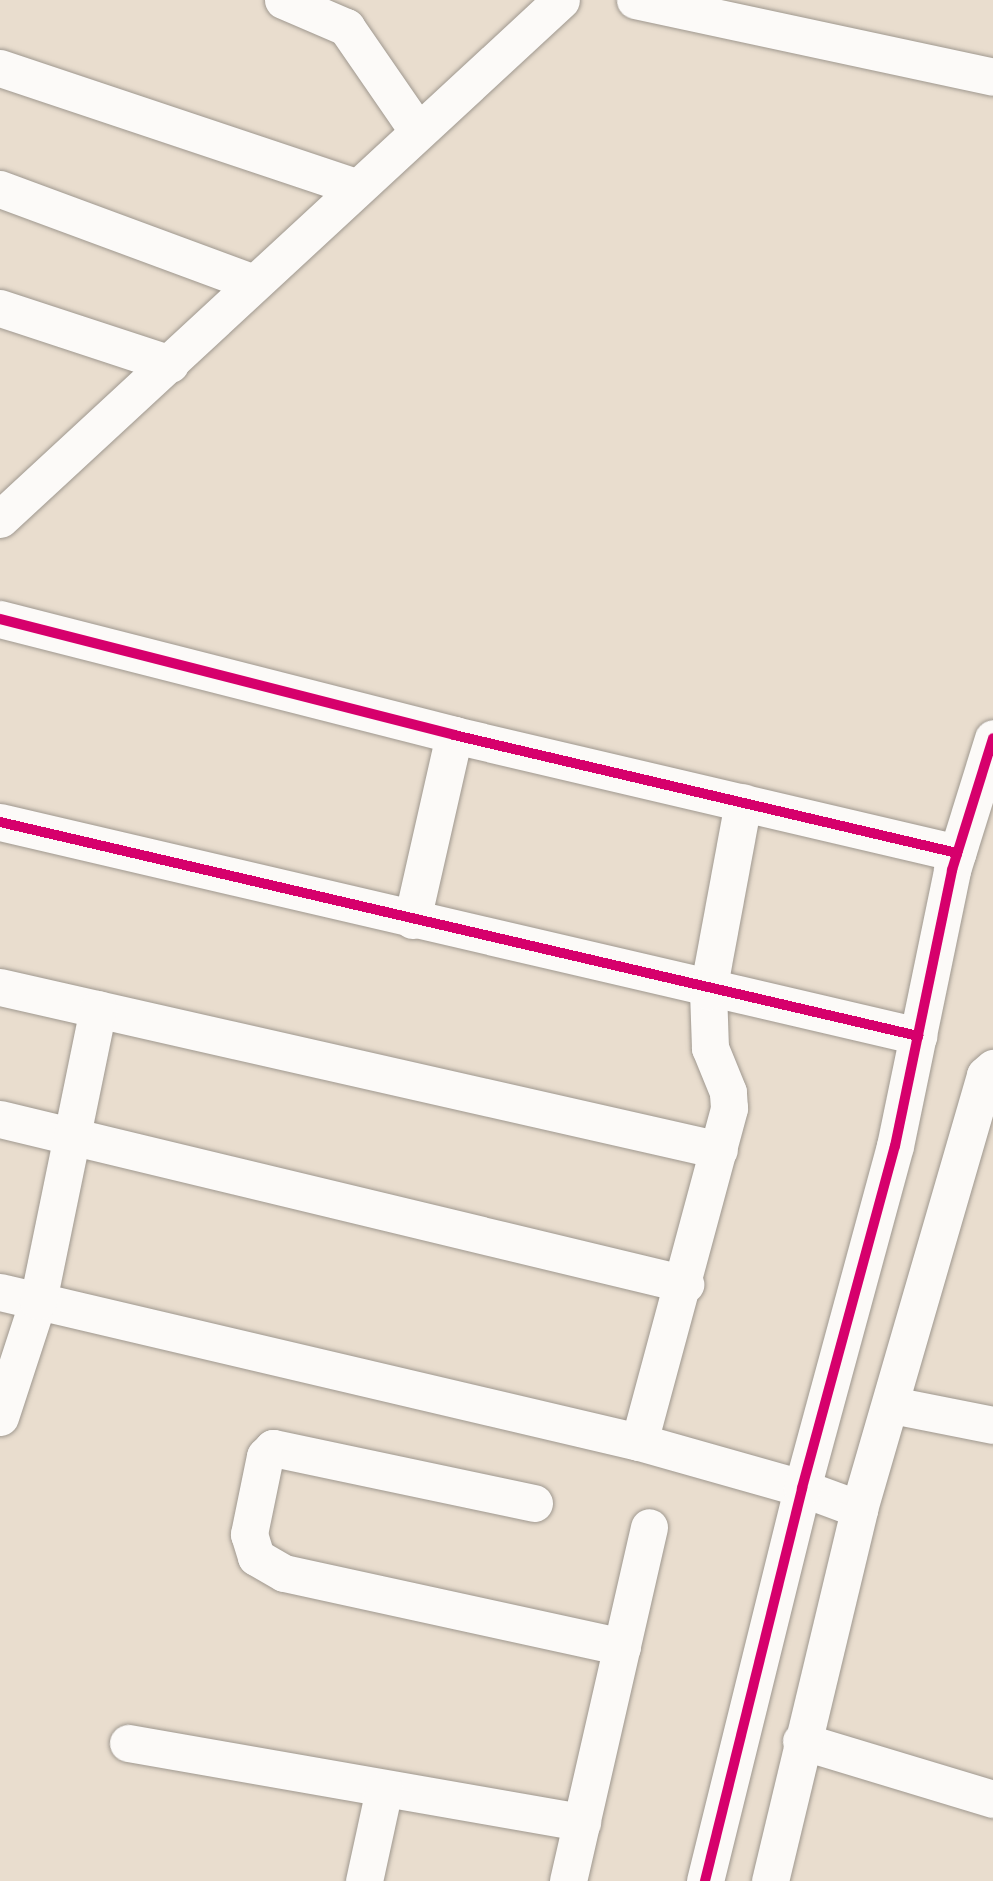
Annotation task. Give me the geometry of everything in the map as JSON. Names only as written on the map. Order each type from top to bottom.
[{"type":"street","points":[[282,0],[346,27],[417,130]]},
{"type":"street","points":[[0,519],[170,364],[417,130],[561,0]]},
{"type":"street","points":[[635,0],[993,77]]},
{"type":"street","points":[[0,68],[356,187]]},
{"type":"street","points":[[0,188],[254,283]]},
{"type":"street","points":[[0,308],[170,364]]},
{"type":"street","points":[[0,619],[454,735],[957,853]]},
{"type":"street","points":[[411,920],[454,735]]},
{"type":"street","points":[[705,1881],[802,1488],[895,1146],[957,853],[993,738]]},
{"type":"street","points":[[639,1442],[685,1284],[730,1100],[710,1048],[708,990],[743,802]]},
{"type":"street","points":[[0,822],[708,990],[918,1036]]},
{"type":"street","points":[[0,987],[719,1150]]},
{"type":"street","points":[[0,1417],[38,1301],[98,1009]]},
{"type":"street","points":[[769,1881],[802,1741],[846,1576],[859,1508],[892,1405],[985,1075],[993,1068]]},
{"type":"street","points":[[0,1119],[685,1284]]},
{"type":"street","points":[[0,1292],[639,1442],[802,1488],[859,1508]]},
{"type":"street","points":[[892,1405],[993,1425]]},
{"type":"street","points":[[534,1503],[273,1448],[265,1456],[249,1534],[263,1565],[284,1573],[622,1647]]},
{"type":"street","points":[[568,1881],[649,1527]]},
{"type":"street","points":[[802,1741],[993,1799]]},
{"type":"street","points":[[128,1743],[384,1790],[582,1822]]},
{"type":"street","points":[[364,1881],[384,1790]]},
{"type":"cycle path","points":[[0,619],[454,735],[957,853]]},
{"type":"cycle path","points":[[705,1881],[802,1488],[895,1146],[952,870],[993,738]]},
{"type":"cycle path","points":[[0,822],[918,1036]]}]
